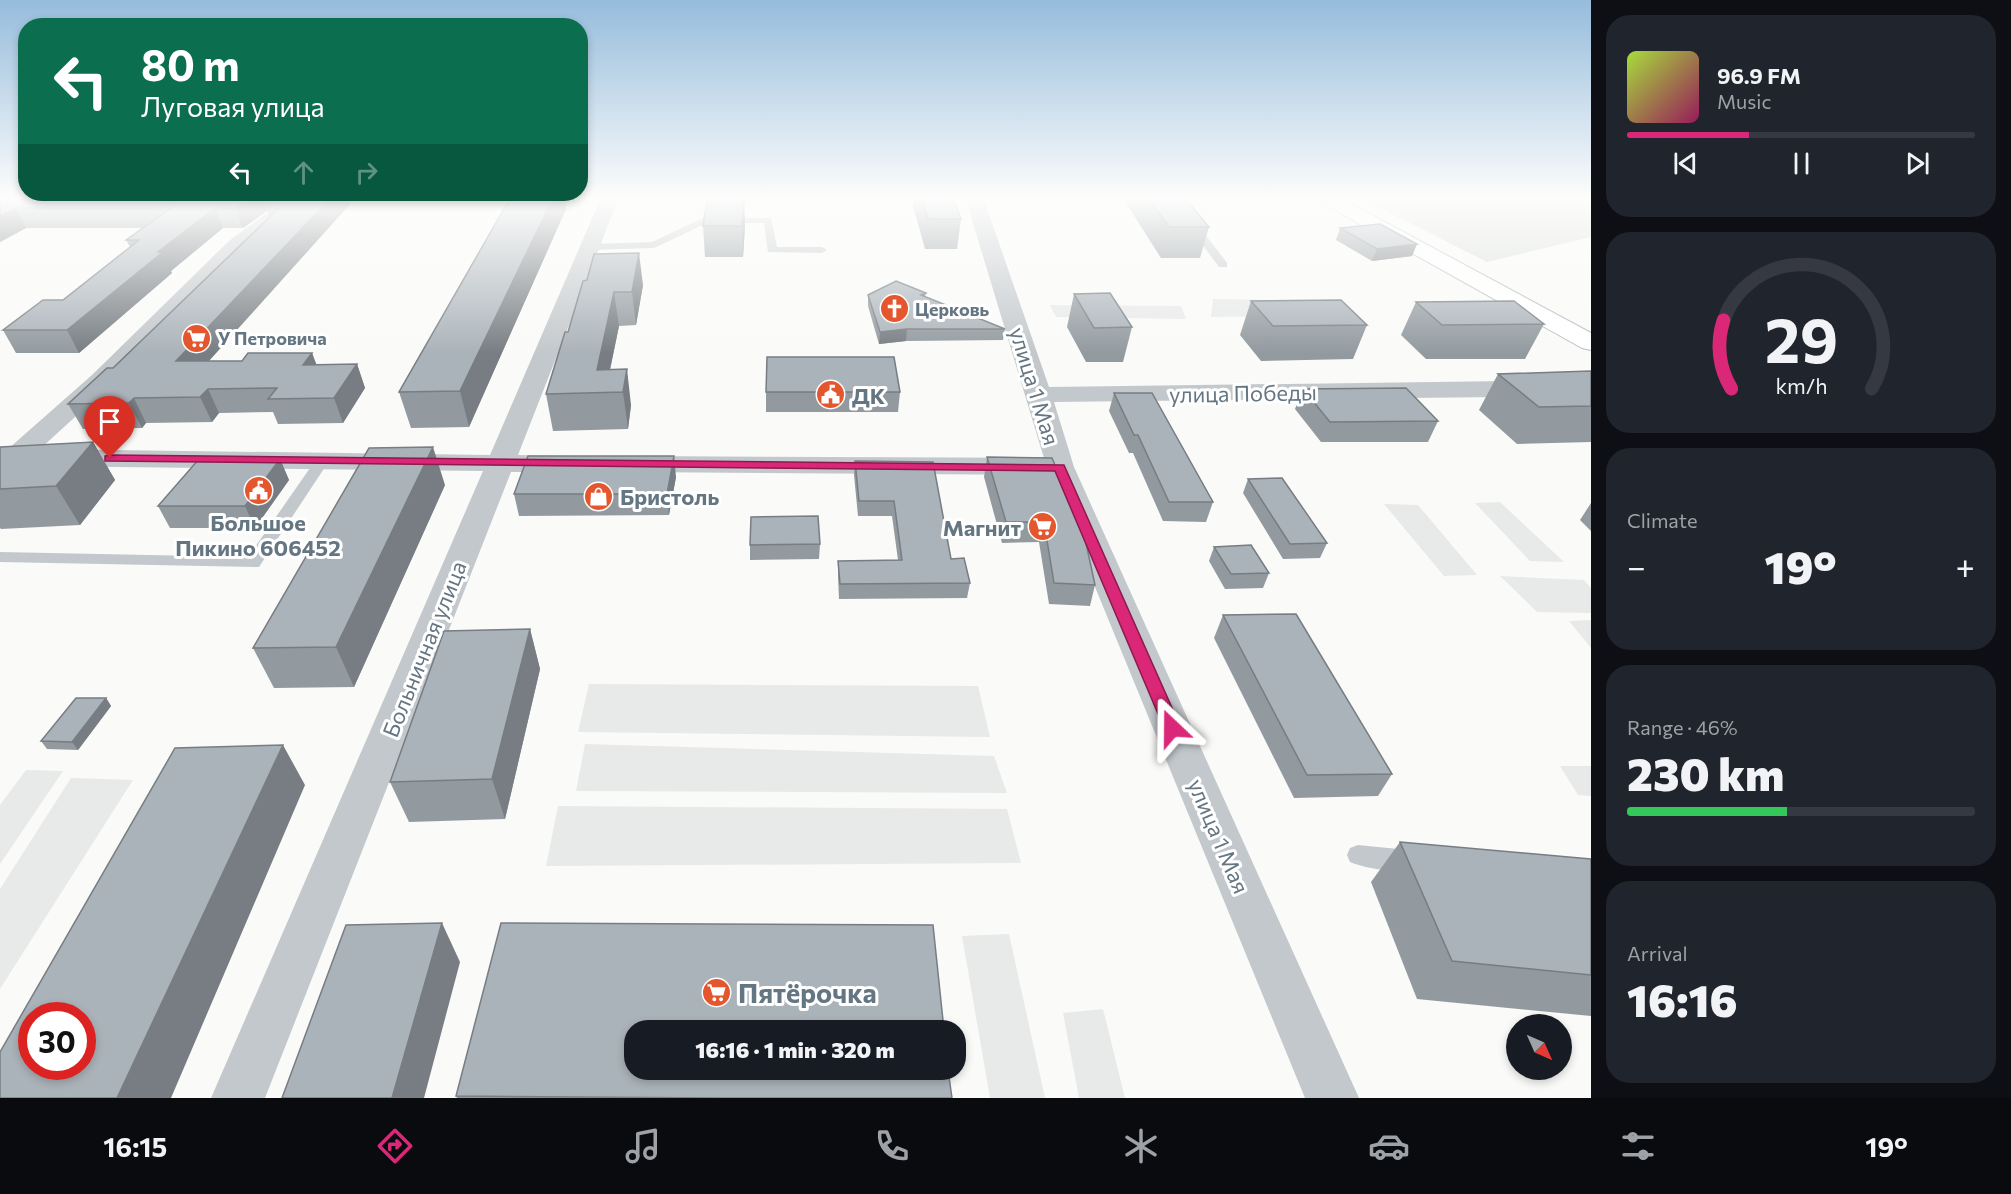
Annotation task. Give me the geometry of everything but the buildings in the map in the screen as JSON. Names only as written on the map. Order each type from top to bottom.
[{"type":"street","points":[[5,462],[101,380],[230,251]]},
{"type":"street","name":"Больничная улица","points":[[238,1098],[588,251]]},
{"type":"street","name":"улица 1 Мая","points":[[992,251],[1060,467],[1332,1098]]},
{"type":"street","points":[[1424,251],[1591,343]]},
{"type":"street","name":"улица Победы","points":[[1039,395],[1591,388]]},
{"type":"street","points":[[5,462],[322,461],[1060,467]]},
{"type":"lane","points":[[1213,251],[1223,265]]},
{"type":"lane","points":[[0,557],[253,563],[322,461]]},
{"type":"lane","points":[[1358,855],[1428,862]]},
{"type":"shaded area","points":[[1466,251],[1532,251],[1487,262]]},
{"type":"shaded area","points":[[1213,299],[1319,301],[1332,316],[1211,317]]},
{"type":"shaded area","points":[[1050,305],[1181,306],[1186,319],[1056,317]]},
{"type":"shaded area","points":[[1500,502],[1564,562],[1530,561],[1475,503]]},
{"type":"shaded area","points":[[1384,504],[1418,505],[1477,575],[1444,576]]},
{"type":"shaded area","points":[[1500,576],[1584,580],[1591,588],[1591,613],[1537,612]]},
{"type":"shaded area","points":[[1591,620],[1591,648],[1569,621]]},
{"type":"shaded area","points":[[589,684],[978,686],[990,737],[578,732]]},
{"type":"shaded area","points":[[585,744],[994,756],[1007,793],[576,791]]},
{"type":"shaded area","points":[[1560,766],[1591,766],[1591,796],[1578,795]]},
{"type":"shaded area","points":[[26,770],[63,771],[0,864],[0,805]]},
{"type":"shaded area","points":[[71,778],[133,780],[0,989],[0,889]]},
{"type":"shaded area","points":[[558,806],[1007,809],[1021,863],[546,866]]},
{"type":"shaded area","points":[[1009,934],[1045,1098],[990,1098],[962,936]]},
{"type":"shaded area","points":[[1103,1009],[1125,1098],[1079,1098],[1063,1013]]},
{"type":"place","name":"Церковь","points":[[894,309]]},
{"type":"place","name":"У Петровича","points":[[197,338]]},
{"type":"place","name":"ДК","points":[[831,395]]},
{"type":"place","name":"Большое Пикино 606452","points":[[258,490]]},
{"type":"place","name":"Бристоль","points":[[599,496]]},
{"type":"place","name":"Магнит","points":[[1042,527]]},
{"type":"place","name":"Пятёрочка","points":[[717,992]]},
{"type":"route","points":[[110,458],[1060,467],[1172,728]]}]
